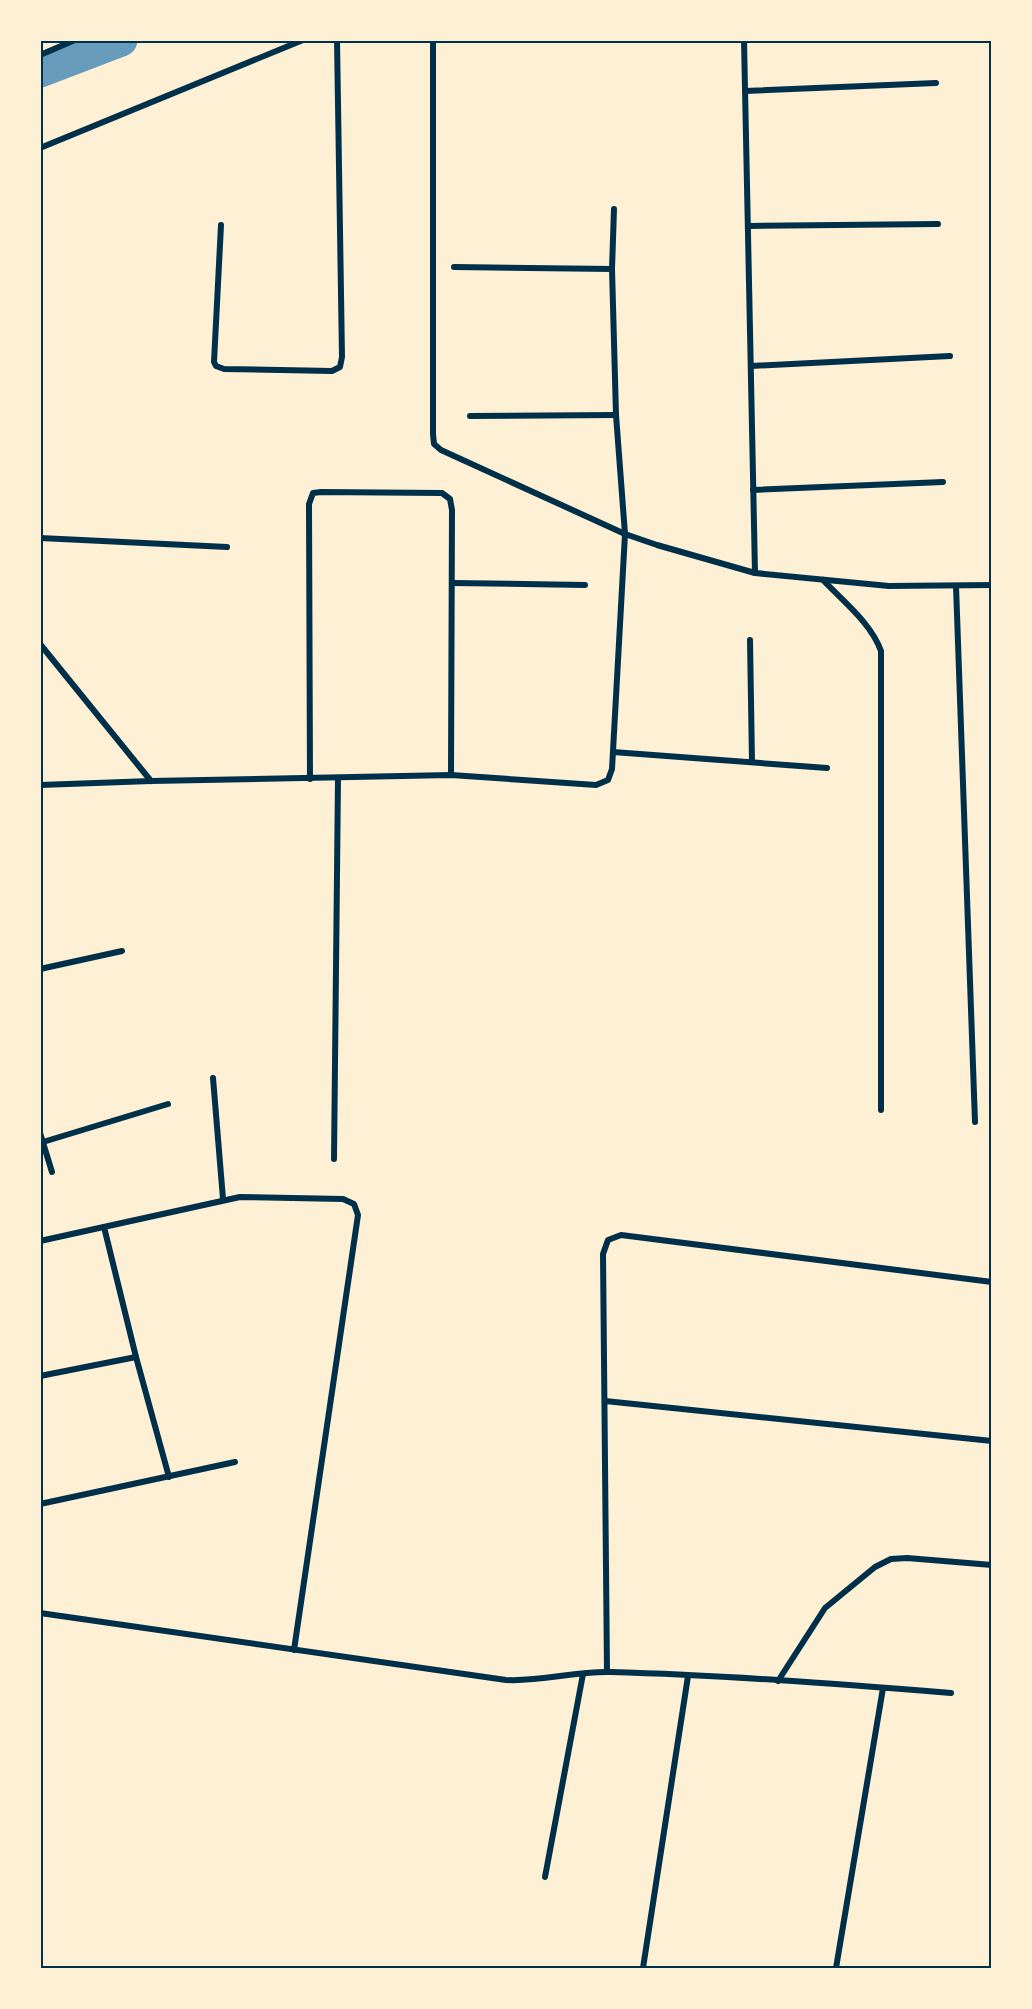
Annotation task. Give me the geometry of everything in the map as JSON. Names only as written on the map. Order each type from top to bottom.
[{"type":"street","points":[[40,55],[75,40]]},
{"type":"street","points":[[40,148],[303,40]]},
{"type":"street","points":[[222,225],[214,362],[216,366],[224,369],[332,371],[340,367],[342,357],[338,40]]},
{"type":"street","points":[[433,40],[434,444],[441,450],[625,534],[755,573],[889,586],[992,585]]},
{"type":"street","points":[[744,40],[755,573]]},
{"type":"street","points":[[745,91],[936,83]]},
{"type":"street","points":[[40,785],[451,775],[596,785],[608,780],[612,769],[625,534],[616,415],[612,269],[614,209]]},
{"type":"street","points":[[748,226],[938,224]]},
{"type":"street","points":[[454,267],[612,269]]},
{"type":"street","points":[[751,366],[950,356]]},
{"type":"street","points":[[471,416],[616,415]]},
{"type":"street","points":[[753,490],[943,482]]},
{"type":"street","points":[[310,779],[309,504],[313,493],[321,492],[442,493],[450,499],[453,510],[451,775]]},
{"type":"street","points":[[40,538],[227,547]]},
{"type":"street","points":[[822,579],[868,628],[877,640],[881,651],[881,1110]]},
{"type":"street","points":[[452,583],[585,585]]},
{"type":"street","points":[[956,586],[975,1122]]},
{"type":"street","points":[[750,640],[752,762]]},
{"type":"street","points":[[40,644],[151,781]]},
{"type":"street","points":[[613,752],[827,768]]},
{"type":"street","points":[[334,1159],[338,777]]},
{"type":"street","points":[[40,969],[122,951]]},
{"type":"street","points":[[213,1078],[223,1199]]},
{"type":"street","points":[[43,1142],[168,1104]]},
{"type":"street","points":[[40,1133],[52,1172]]},
{"type":"street","points":[[40,1241],[223,1199],[240,1197],[343,1199],[354,1203],[358,1215],[294,1650]]},
{"type":"street","points":[[104,1227],[136,1357],[169,1476]]},
{"type":"street","points":[[607,1672],[603,1254],[608,1240],[621,1235],[992,1282]]},
{"type":"street","points":[[40,1376],[136,1357]]},
{"type":"street","points":[[605,1401],[992,1441]]},
{"type":"street","points":[[40,1504],[235,1462]]},
{"type":"street","points":[[778,1681],[825,1608],[875,1567],[891,1559],[907,1558],[992,1565]]},
{"type":"street","points":[[40,1613],[506,1680],[523,1681],[607,1672],[951,1693]]},
{"type":"street","points":[[545,1877],[583,1674]]},
{"type":"street","points":[[643,1968],[688,1676]]},
{"type":"street","points":[[836,1968],[883,1688]]},
{"type":"waterway","points":[[40,71],[121,40]]}]
